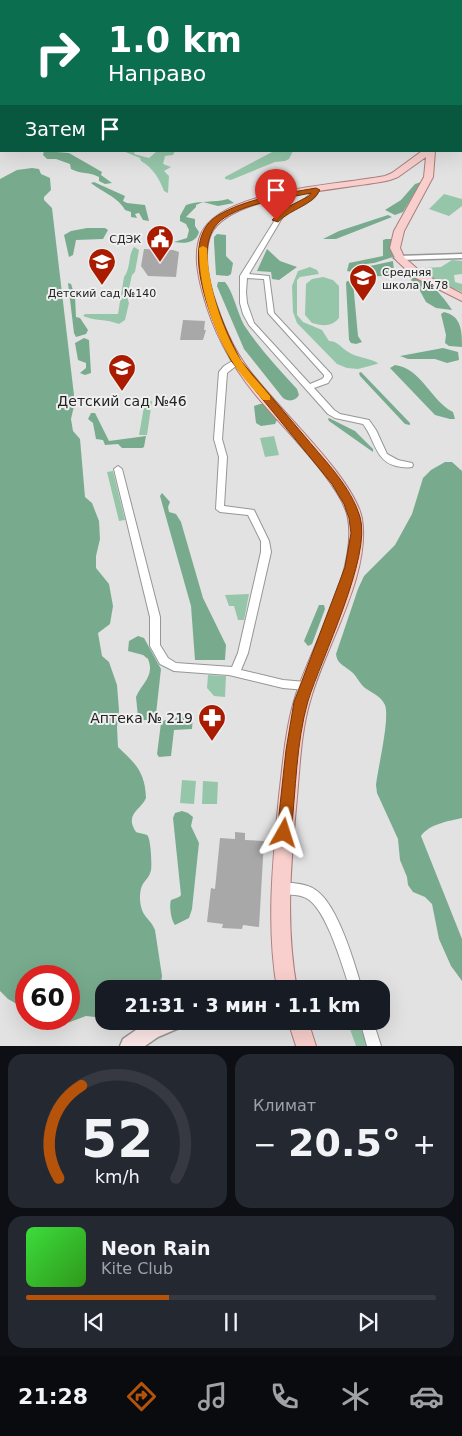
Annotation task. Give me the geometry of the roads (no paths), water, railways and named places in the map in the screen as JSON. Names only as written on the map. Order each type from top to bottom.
[{"type":"main road","points":[[286,980],[279,936],[280,888],[297,722],[306,686],[351,567],[357,533],[350,503],[336,481],[237,362],[227,343],[206,287],[202,256],[206,234],[218,218],[244,205],[262,200],[387,178],[396,175],[429,152]]},
{"type":"main road","points":[[430,152],[430,170],[427,182],[396,237],[394,250],[398,258],[408,268],[424,279],[462,298]]},
{"type":"main road","points":[[130,1046],[151,1030]]},
{"type":"main road","points":[[301,1030],[306,1046]]},
{"type":"street","points":[[316,190],[312,197],[284,211],[278,217],[244,276],[243,306],[250,323],[335,415],[366,422],[376,438],[383,456],[393,463],[409,465]]},
{"type":"street","points":[[398,258],[462,256]]},
{"type":"street","points":[[244,276],[268,277],[269,304],[272,313],[327,374],[328,377],[325,381],[309,387]]},
{"type":"street","points":[[235,672],[243,654],[266,552],[265,541],[250,512],[220,510],[223,457],[218,439],[223,372],[226,368],[237,362]]},
{"type":"street","points":[[118,469],[155,617],[155,642],[164,661],[174,667],[235,672],[283,684],[306,686]]},
{"type":"street","points":[[280,888],[309,893],[315,896],[324,906],[353,980]]},
{"type":"street","points":[[369,1030],[374,1046]]},
{"type":"place","name":"СДЭК","points":[[160,263]]},
{"type":"place","name":"Детский сад №140","points":[[102,286]]},
{"type":"place","name":"Средняя школа №78","points":[[363,302]]},
{"type":"place","name":"Детский сад №46","points":[[122,392]]},
{"type":"place","name":"Аптека № 219","points":[[212,742]]}]
